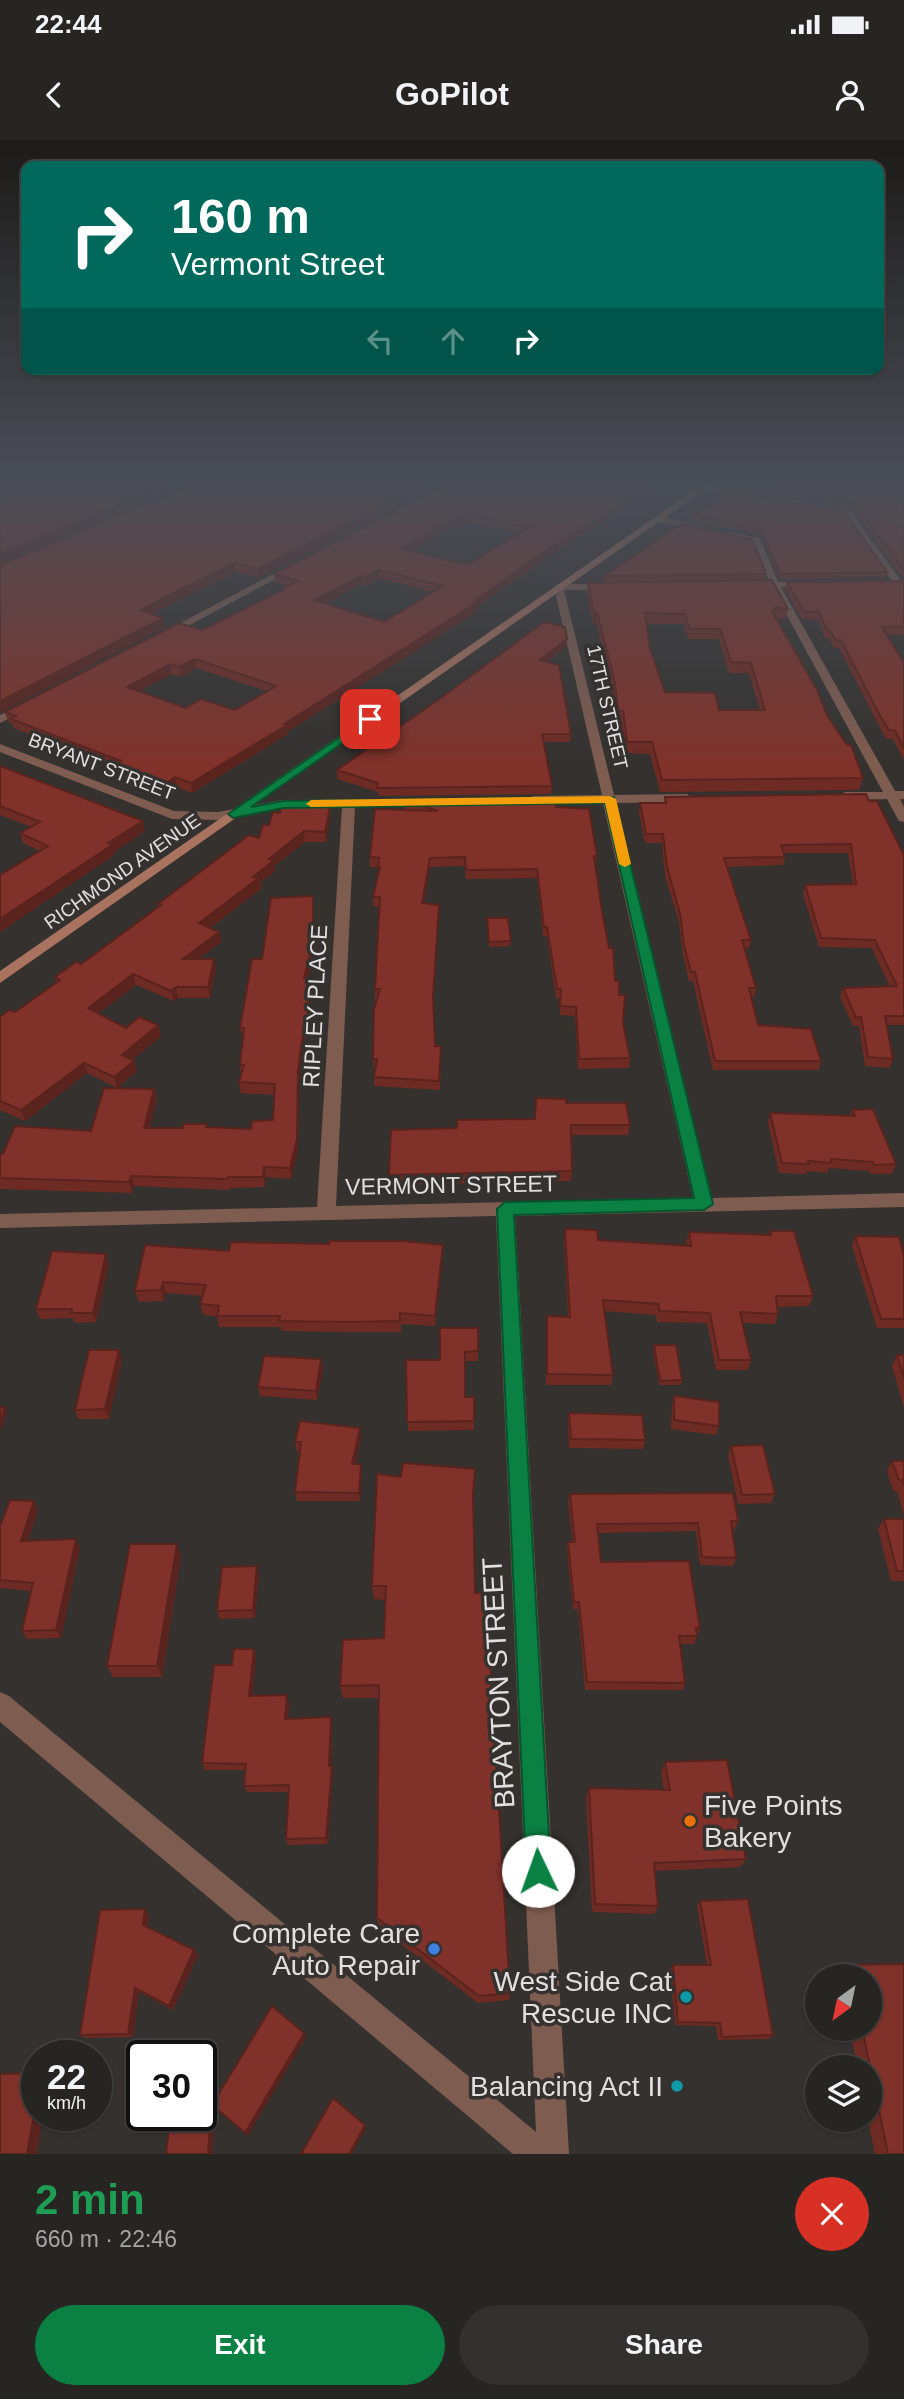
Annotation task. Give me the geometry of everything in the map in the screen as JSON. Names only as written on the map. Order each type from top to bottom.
[{"type":"street","points":[[148,642],[276,576]]},
{"type":"street","name":"RICHMOND AVENUE","points":[[0,978],[575,576]]},
{"type":"street","points":[[771,576],[898,795],[904,817]]},
{"type":"street","points":[[884,583],[901,583]]},
{"type":"street","points":[[741,585],[828,584]]},
{"type":"street","points":[[559,587],[617,587]]},
{"type":"street","name":"17TH STREET","points":[[559,587],[704,1204]]},
{"type":"street","points":[[0,720],[37,700]]},
{"type":"street","name":"BRYANT STREET","points":[[0,748],[172,815],[197,817],[233,814],[283,804],[446,802]]},
{"type":"street","points":[[837,796],[898,795]]},
{"type":"street","points":[[514,801],[704,798]]},
{"type":"street","name":"RIPLEY PLACE","points":[[326,1213],[349,803]]},
{"type":"street","name":"VERMONT STREET","points":[[0,1221],[904,1200]]},
{"type":"street","name":"BRAYTON STREET","points":[[505,1209],[553,2154]]},
{"type":"street","points":[[0,1705],[538,2154]]},
{"type":"building","points":[[0,576],[208,576],[141,610],[163,618],[0,701]]},
{"type":"building","points":[[281,576],[367,576],[361,576],[314,600],[384,622],[443,586],[403,576],[510,576],[475,600],[478,600],[470,607],[284,724],[287,725],[191,783],[175,777],[163,785],[112,766],[121,761],[11,719],[16,716],[5,712],[179,623],[202,630],[298,581]],"holes":[[[195,659],[276,686],[235,710],[201,699],[186,708],[127,687],[170,664],[179,667]]]},
{"type":"building","points":[[772,580],[788,609],[774,608],[776,611],[772,611],[817,690],[827,715],[847,745],[851,745],[863,778],[662,780],[652,742],[627,742],[623,711],[618,711],[615,683],[597,612],[594,614],[588,583]],"holes":[[[645,613],[685,614],[690,629],[720,629],[731,662],[751,663],[765,710],[719,710],[715,693],[665,692],[650,648]]]},
{"type":"building","points":[[904,581],[904,627],[882,627],[904,663],[904,748],[895,731],[889,730],[879,714],[841,640],[836,640],[827,630],[819,612],[804,612],[787,582]]},
{"type":"building","points":[[544,622],[565,627],[567,639],[540,660],[559,665],[571,734],[542,734],[552,786],[377,788],[378,783],[337,770],[441,698]]},
{"type":"building","points":[[0,766],[143,821],[108,843],[112,845],[0,919],[0,875],[48,846],[20,833],[40,822],[0,806]]},
{"type":"building","points":[[866,794],[869,801],[877,801],[904,855],[904,1016],[885,1016],[893,1059],[868,1057],[861,1017],[856,1018],[843,988],[897,986],[875,940],[821,938],[805,885],[856,884],[851,844],[781,845],[785,857],[724,858],[751,940],[742,940],[756,988],[749,988],[758,1025],[811,1029],[821,1061],[715,1061],[695,972],[691,972],[684,945],[680,913],[667,867],[663,834],[646,834],[640,803],[666,803],[665,797]]},
{"type":"building","points":[[554,798],[556,807],[589,809],[602,911],[609,948],[613,948],[615,981],[619,981],[619,995],[625,995],[623,1023],[630,1058],[579,1059],[576,1007],[560,1006],[561,989],[557,989],[547,927],[544,927],[537,869],[466,870],[465,857],[430,858],[422,903],[439,905],[433,997],[435,1046],[441,1046],[439,1081],[374,1077],[377,1059],[373,1059],[374,1009],[380,989],[375,989],[380,897],[373,897],[380,867],[379,858],[370,857],[375,809],[438,811],[405,800]]},
{"type":"building","points":[[282,806],[330,807],[325,832],[304,831],[269,859],[274,860],[253,877],[260,877],[199,923],[219,932],[183,959],[214,959],[208,987],[176,987],[171,991],[133,974],[88,1008],[126,1028],[139,1017],[158,1025],[122,1055],[134,1061],[114,1077],[84,1063],[21,1110],[0,1101],[0,1017],[9,1010],[15,1012],[60,980],[55,977],[76,962],[81,964],[249,835],[259,838],[263,825],[269,825],[273,812],[280,813]]},
{"type":"building","points":[[313,896],[313,931],[316,931],[304,978],[310,978],[308,1026],[304,1026],[298,1070],[297,1139],[290,1168],[264,1167],[263,1177],[227,1179],[131,1176],[129,1182],[0,1178],[0,1154],[3,1154],[15,1126],[91,1131],[104,1088],[154,1089],[144,1128],[183,1128],[183,1124],[207,1124],[206,1127],[251,1129],[252,1121],[273,1120],[275,1084],[239,1082],[244,1065],[240,1065],[244,1028],[240,1028],[252,959],[262,959],[271,898]]},
{"type":"building","points":[[487,918],[508,918],[511,941],[489,942]]},
{"type":"building","points":[[536,1098],[566,1099],[566,1103],[626,1103],[630,1125],[571,1125],[572,1171],[389,1175],[391,1130],[457,1128],[457,1120],[535,1119]]},
{"type":"building","points":[[873,1109],[896,1164],[874,1165],[873,1162],[831,1159],[831,1163],[782,1163],[770,1113],[855,1116],[852,1110]]},
{"type":"building","points":[[565,1229],[597,1230],[598,1240],[691,1246],[689,1232],[771,1235],[770,1231],[794,1231],[813,1296],[776,1296],[778,1314],[740,1312],[751,1360],[719,1360],[710,1313],[659,1311],[659,1304],[603,1300],[613,1375],[547,1374],[547,1316],[570,1317]]},
{"type":"building","points":[[855,1236],[899,1237],[904,1256],[904,1319],[881,1319]]},
{"type":"building","points":[[329,1241],[404,1241],[443,1245],[435,1316],[400,1313],[400,1321],[349,1322],[279,1321],[280,1316],[217,1316],[219,1306],[200,1304],[206,1285],[163,1282],[161,1290],[135,1291],[145,1245],[229,1251],[231,1242],[329,1244]]},
{"type":"building","points":[[52,1251],[106,1254],[93,1313],[71,1313],[72,1309],[36,1309]]},
{"type":"building","points":[[440,1328],[478,1328],[478,1351],[465,1352],[465,1397],[474,1397],[474,1421],[407,1422],[406,1360],[440,1360]]},
{"type":"building","points":[[654,1345],[676,1345],[682,1380],[660,1381]]},
{"type":"building","points":[[89,1350],[119,1350],[105,1409],[75,1410]]},
{"type":"building","points":[[897,1355],[904,1355],[904,1378]]},
{"type":"building","points":[[264,1356],[321,1359],[316,1391],[258,1387]]},
{"type":"building","points":[[674,1396],[719,1402],[719,1426],[674,1420]]},
{"type":"building","points":[[0,1407],[5,1408],[0,1420]]},
{"type":"building","points":[[569,1413],[642,1415],[645,1440],[571,1439]]},
{"type":"building","points":[[300,1421],[360,1428],[352,1464],[361,1464],[359,1493],[295,1492],[301,1442],[295,1442]]},
{"type":"building","points":[[763,1445],[775,1494],[742,1495],[731,1446]]},
{"type":"building","points":[[892,1461],[904,1461],[904,1485],[903,1480],[899,1480]]},
{"type":"building","points":[[403,1463],[475,1469],[475,1593],[486,1593],[510,1993],[479,1996],[377,1918],[379,1685],[340,1686],[343,1640],[384,1638],[386,1586],[372,1586],[377,1474],[401,1477]]},
{"type":"building","points":[[733,1493],[738,1521],[731,1521],[736,1558],[702,1557],[698,1523],[597,1524],[601,1562],[689,1561],[700,1629],[696,1628],[697,1636],[679,1636],[685,1683],[587,1682],[579,1602],[574,1602],[568,1542],[575,1542],[570,1494]]},
{"type":"building","points":[[10,1500],[34,1501],[21,1541],[76,1539],[56,1630],[22,1631],[33,1583],[0,1580],[0,1524]]},
{"type":"building","points":[[884,1519],[904,1519],[904,1571],[897,1571]]},
{"type":"building","points":[[130,1544],[177,1544],[157,1666],[107,1666]]},
{"type":"building","points":[[257,1566],[253,1610],[217,1611],[222,1567]]},
{"type":"building","points":[[234,1649],[254,1649],[249,1696],[287,1695],[285,1719],[331,1717],[329,1766],[332,1766],[326,1838],[286,1839],[289,1785],[244,1786],[246,1764],[202,1763],[214,1665],[232,1665]]},
{"type":"building","points":[[727,1760],[746,1859],[654,1863],[658,1906],[595,1904],[589,1788],[670,1790],[665,1762]]},
{"type":"building","points":[[748,1899],[773,2035],[722,2037],[720,2023],[678,2022],[673,1965],[711,1965],[700,1901]]},
{"type":"building","points":[[145,1909],[143,1925],[194,1950],[169,2006],[135,1988],[128,2034],[80,2035],[100,1910]]},
{"type":"building","points":[[882,1964],[904,1964],[904,2154],[888,2154],[882,2125],[882,2055],[868,2055],[865,2041],[882,2041]]},
{"type":"building","points":[[272,2006],[304,2033],[245,2133],[217,2109],[217,2097]]},
{"type":"building","points":[[21,2073],[21,2131],[31,2131],[27,2154],[0,2154],[0,2074]]},
{"type":"building","points":[[333,2098],[365,2125],[349,2154],[301,2154]]},
{"type":"building","points":[[169,2131],[210,2131],[208,2154],[166,2154]]},
{"type":"slow traffic","points":[[311,804],[610,799],[625,864]]},
{"type":"place","name":"Five Points Bakery","points":[[690,1821]]},
{"type":"place","name":"Complete Care Auto Repair","points":[[434,1949]]},
{"type":"place","name":"West Side Cat Rescue INC","points":[[686,1997]]},
{"type":"place","name":"Balancing Act II","points":[[677,2086]]},
{"type":"route","points":[[370,719],[233,814],[283,804],[610,799],[704,1204],[505,1209],[538,1871]]}]
